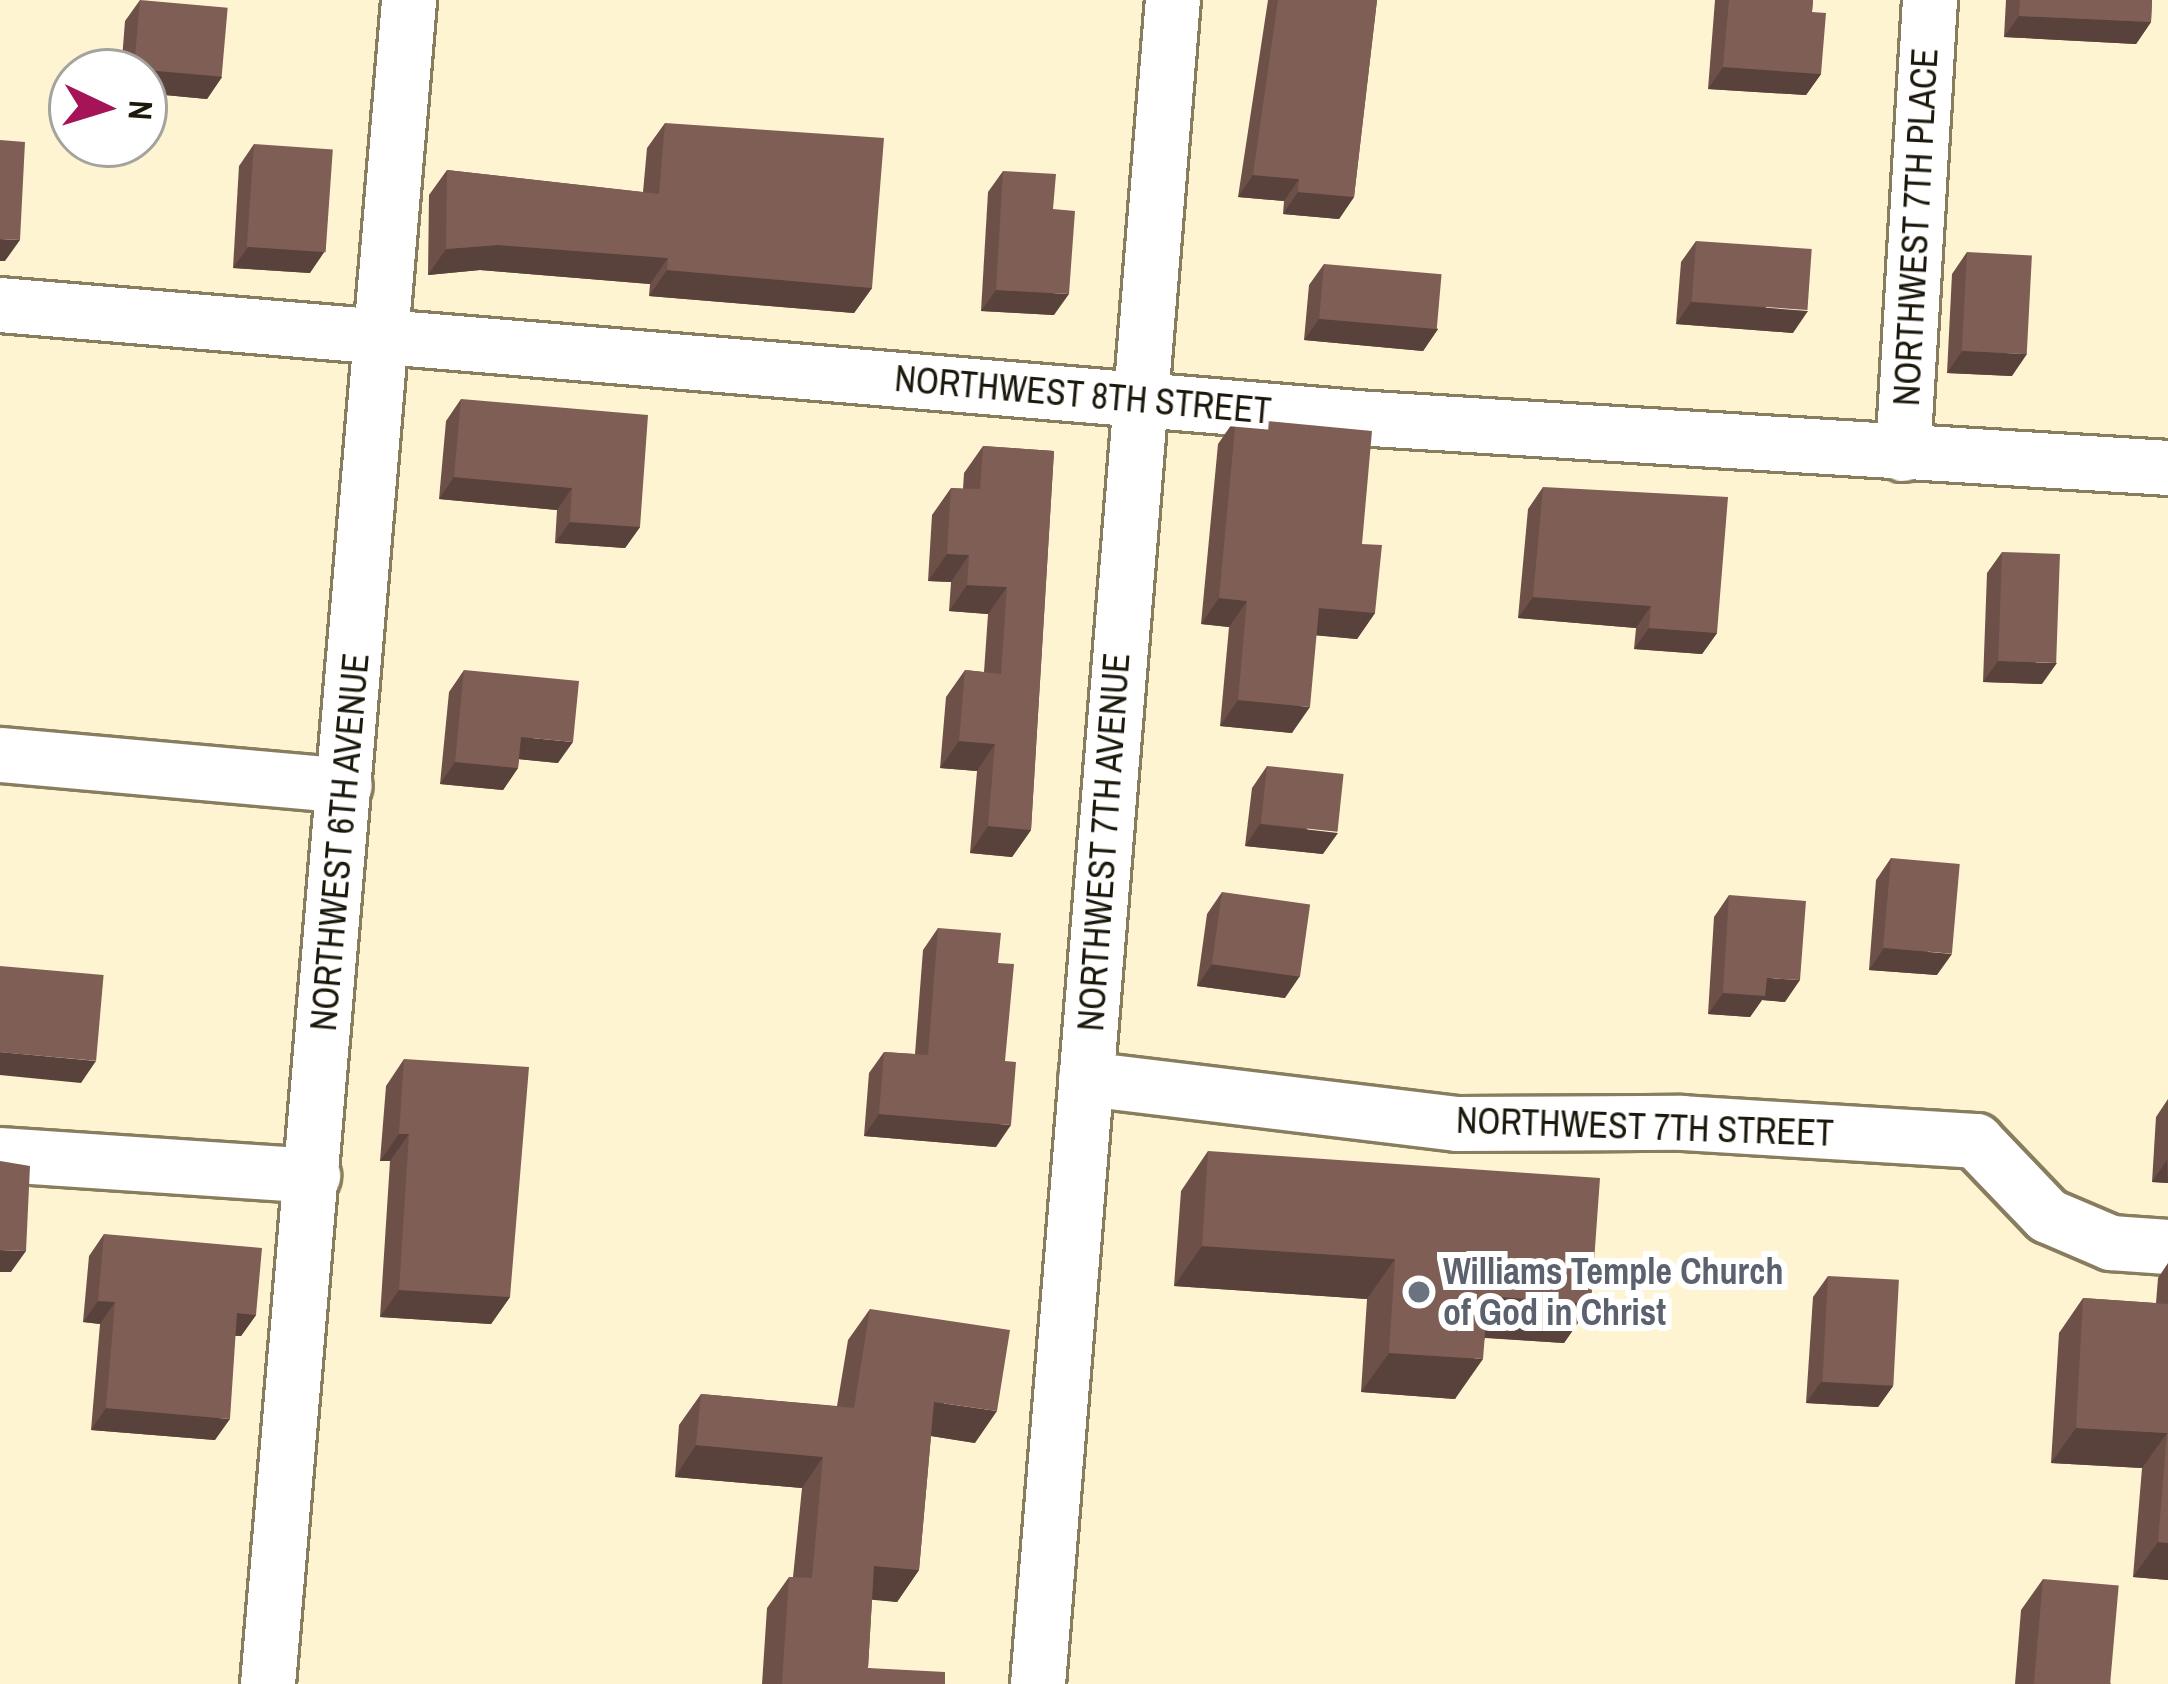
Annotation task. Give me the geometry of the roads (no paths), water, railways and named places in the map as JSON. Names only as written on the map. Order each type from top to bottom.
[{"type":"street","name":"NORTHWEST 6TH AVENUE","points":[[268,1684],[385,335],[409,0]]},
{"type":"street","name":"NORTHWEST 7TH AVENUE","points":[[1038,1684],[1173,0]]},
{"type":"street","name":"NORTHWEST 7TH PLACE","points":[[1903,454],[1930,0]]},
{"type":"street","name":"NORTHWEST 8TH STREET","points":[[0,305],[1139,400],[2168,468]]},
{"type":"street","points":[[0,755],[345,786]]},
{"type":"street","name":"NORTHWEST 7TH STREET","points":[[1086,1078],[1457,1124],[1682,1123],[1976,1141],[2048,1216],[2111,1243],[2168,1247]]},
{"type":"street","points":[[0,1155],[313,1176]]},
{"type":"place","name":"Williams Temple Church of God in Christ","points":[[1419,1292]]}]
